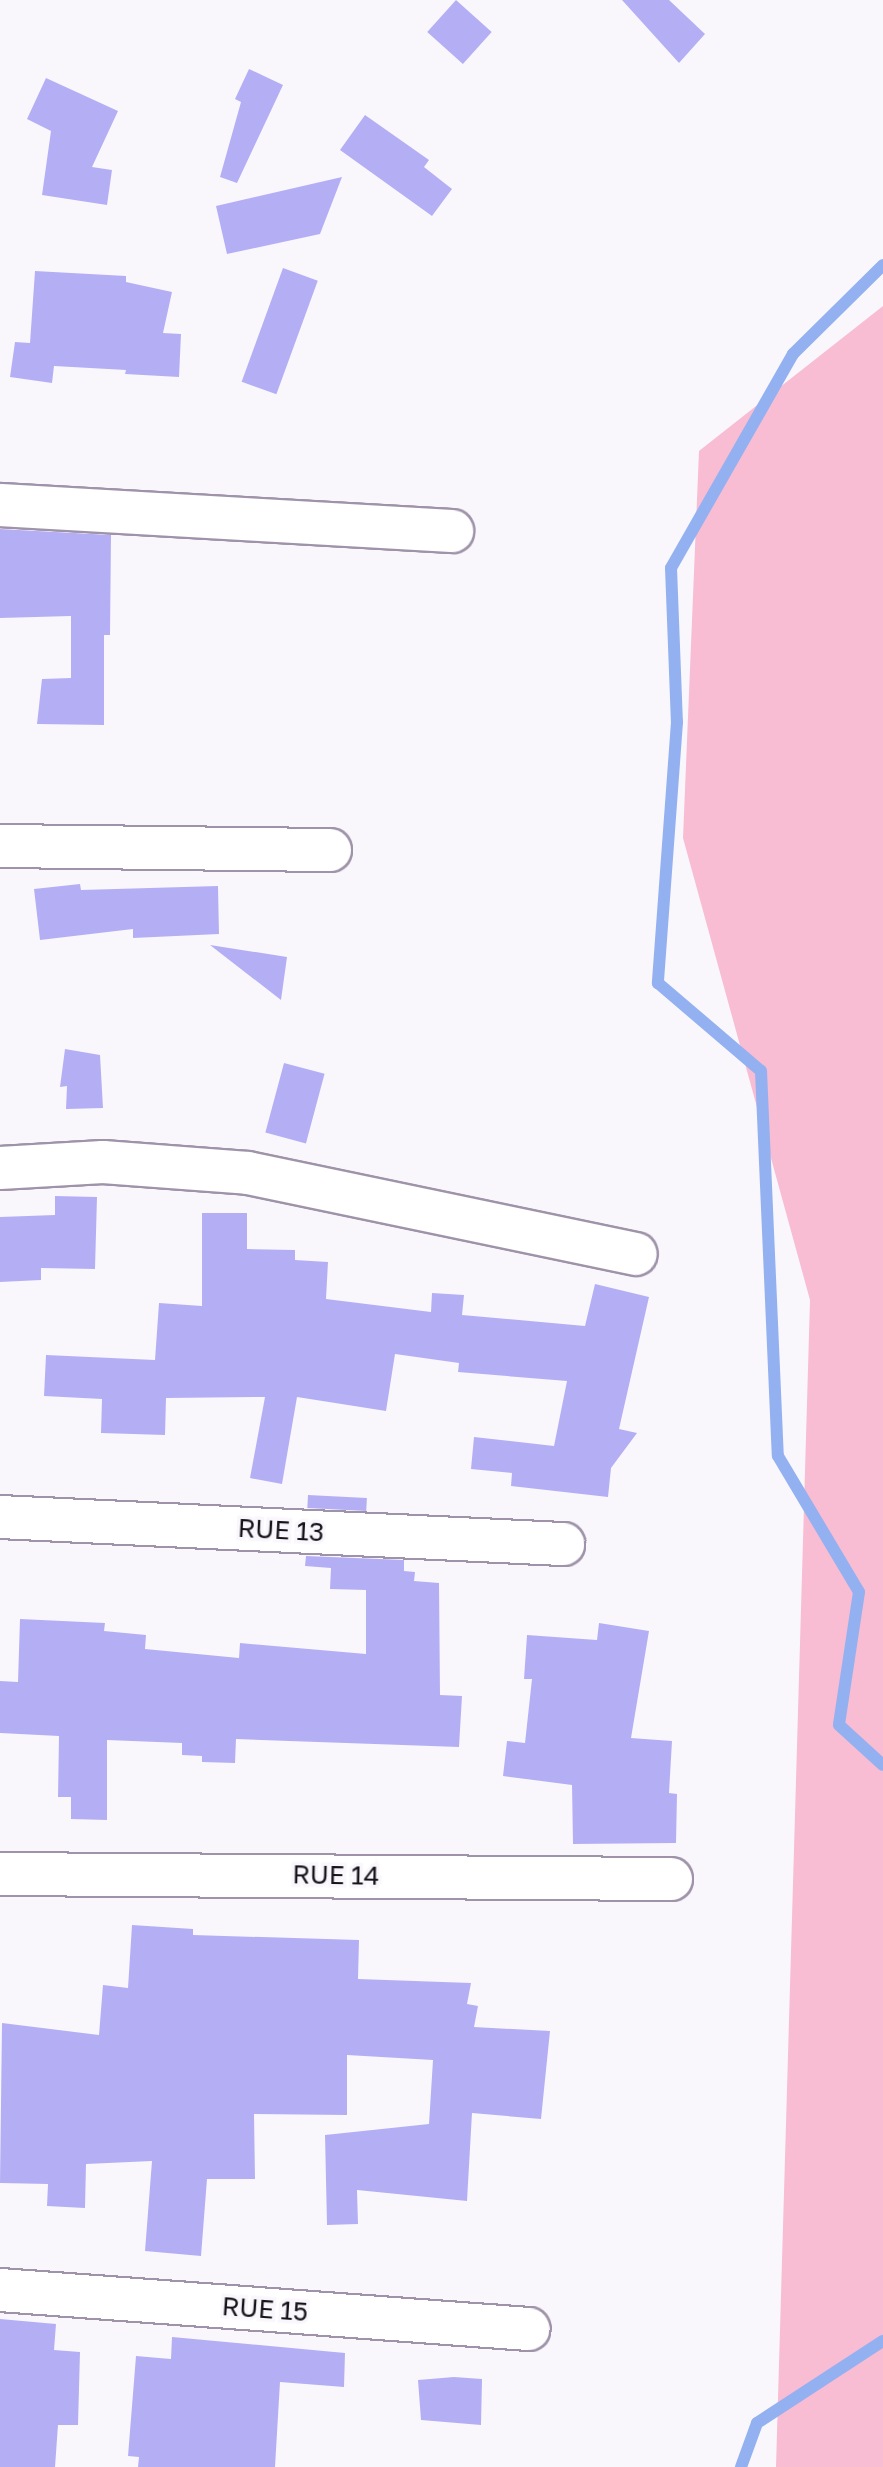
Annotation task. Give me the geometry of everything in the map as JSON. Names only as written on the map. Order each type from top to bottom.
[{"type":"street","points":[[0,505],[452,531]]},
{"type":"street","points":[[0,846],[330,850]]},
{"type":"street","points":[[0,1168],[103,1162],[248,1173],[636,1254]]},
{"type":"street","name":"RUE 13","points":[[0,1517],[563,1544]]},
{"type":"street","name":"RUE 14","points":[[0,1874],[671,1879]]},
{"type":"street","name":"RUE 15","points":[[0,2290],[529,2329]]},
{"type":"shaded area","points":[[883,306],[883,2467],[776,2467],[810,1300],[683,838],[699,451]]},
{"type":"building","points":[[456,0],[492,32],[463,64],[427,32]]},
{"type":"building","points":[[622,0],[669,0],[705,34],[679,63]]},
{"type":"building","points":[[249,69],[283,85],[237,183],[220,177],[241,102],[235,99]]},
{"type":"building","points":[[46,78],[118,111],[92,167],[112,170],[107,205],[42,195],[51,131],[27,119]]},
{"type":"building","points":[[365,115],[429,160],[424,167],[452,189],[432,216],[340,150]]},
{"type":"building","points":[[342,177],[320,234],[227,254],[216,206]]},
{"type":"building","points":[[283,268],[318,281],[276,394],[242,382]]},
{"type":"building","points":[[35,271],[126,276],[126,282],[172,292],[163,333],[181,334],[179,377],[54,366],[52,383],[10,377],[15,342],[30,343]]},
{"type":"building","points":[[0,529],[111,535],[110,635],[104,635],[104,725],[37,724],[42,679],[71,678],[71,616],[0,618]]},
{"type":"building","points":[[80,884],[81,890],[218,886],[219,934],[133,938],[133,929],[40,940],[34,889]]},
{"type":"building","points":[[210,945],[287,957],[281,1000]]},
{"type":"building","points":[[65,1049],[100,1055],[103,1108],[66,1109],[67,1086],[60,1087]]},
{"type":"building","points":[[284,1063],[325,1074],[306,1143],[265,1133]]},
{"type":"building","points":[[55,1196],[97,1197],[95,1269],[41,1268],[41,1280],[0,1282],[0,1217],[55,1215]]},
{"type":"building","points":[[202,1213],[247,1213],[247,1249],[295,1250],[295,1260],[328,1262],[326,1299],[431,1312],[432,1293],[464,1295],[462,1315],[585,1326],[595,1284],[649,1297],[619,1429],[637,1433],[611,1468],[608,1497],[511,1486],[512,1473],[471,1469],[474,1437],[554,1446],[567,1381],[458,1372],[459,1363],[395,1354],[386,1411],[297,1397],[282,1484],[250,1478],[265,1397],[166,1398],[165,1435],[101,1433],[102,1399],[44,1396],[46,1355],[155,1360],[159,1303],[202,1306]]},
{"type":"building","points":[[308,1495],[367,1498],[366,1511],[307,1508]]},
{"type":"building","points":[[306,1556],[404,1560],[404,1571],[415,1572],[414,1581],[439,1583],[440,1695],[462,1696],[459,1747],[236,1739],[235,1763],[202,1762],[202,1756],[182,1755],[182,1743],[107,1740],[107,1820],[71,1819],[71,1797],[58,1797],[59,1736],[0,1733],[0,1681],[18,1682],[20,1619],[105,1623],[104,1631],[146,1635],[145,1649],[239,1658],[240,1643],[366,1654],[366,1590],[330,1589],[331,1568],[305,1566]]},
{"type":"building","points":[[599,1623],[649,1631],[631,1738],[672,1741],[669,1793],[677,1794],[676,1843],[573,1844],[572,1785],[503,1776],[507,1741],[525,1743],[532,1679],[524,1679],[527,1635],[597,1640]]},
{"type":"building","points":[[132,1925],[193,1929],[193,1935],[359,1940],[358,1979],[471,1983],[467,2004],[478,2006],[474,2027],[550,2031],[541,2119],[472,2113],[467,2201],[357,2190],[358,2224],[327,2225],[325,2135],[429,2124],[433,2060],[347,2055],[347,2115],[254,2114],[255,2179],[207,2179],[201,2256],[145,2251],[152,2161],[86,2164],[85,2208],[47,2206],[48,2184],[0,2183],[2,2023],[99,2035],[103,1985],[128,1988]]},
{"type":"building","points":[[0,2319],[56,2324],[54,2350],[80,2352],[78,2425],[58,2425],[55,2467],[0,2467]]},
{"type":"building","points":[[172,2337],[345,2353],[344,2387],[280,2382],[275,2467],[138,2467],[139,2457],[128,2456],[136,2356],[171,2359]]},
{"type":"building","points":[[454,2377],[482,2379],[481,2425],[421,2420],[418,2380]]},
{"type":"waterway","points":[[883,265],[793,354],[671,568],[677,722],[658,983],[761,1071],[778,1456],[859,1592],[839,1725],[883,1765]]},
{"type":"waterway","points":[[741,2467],[757,2423],[883,2341]]}]
